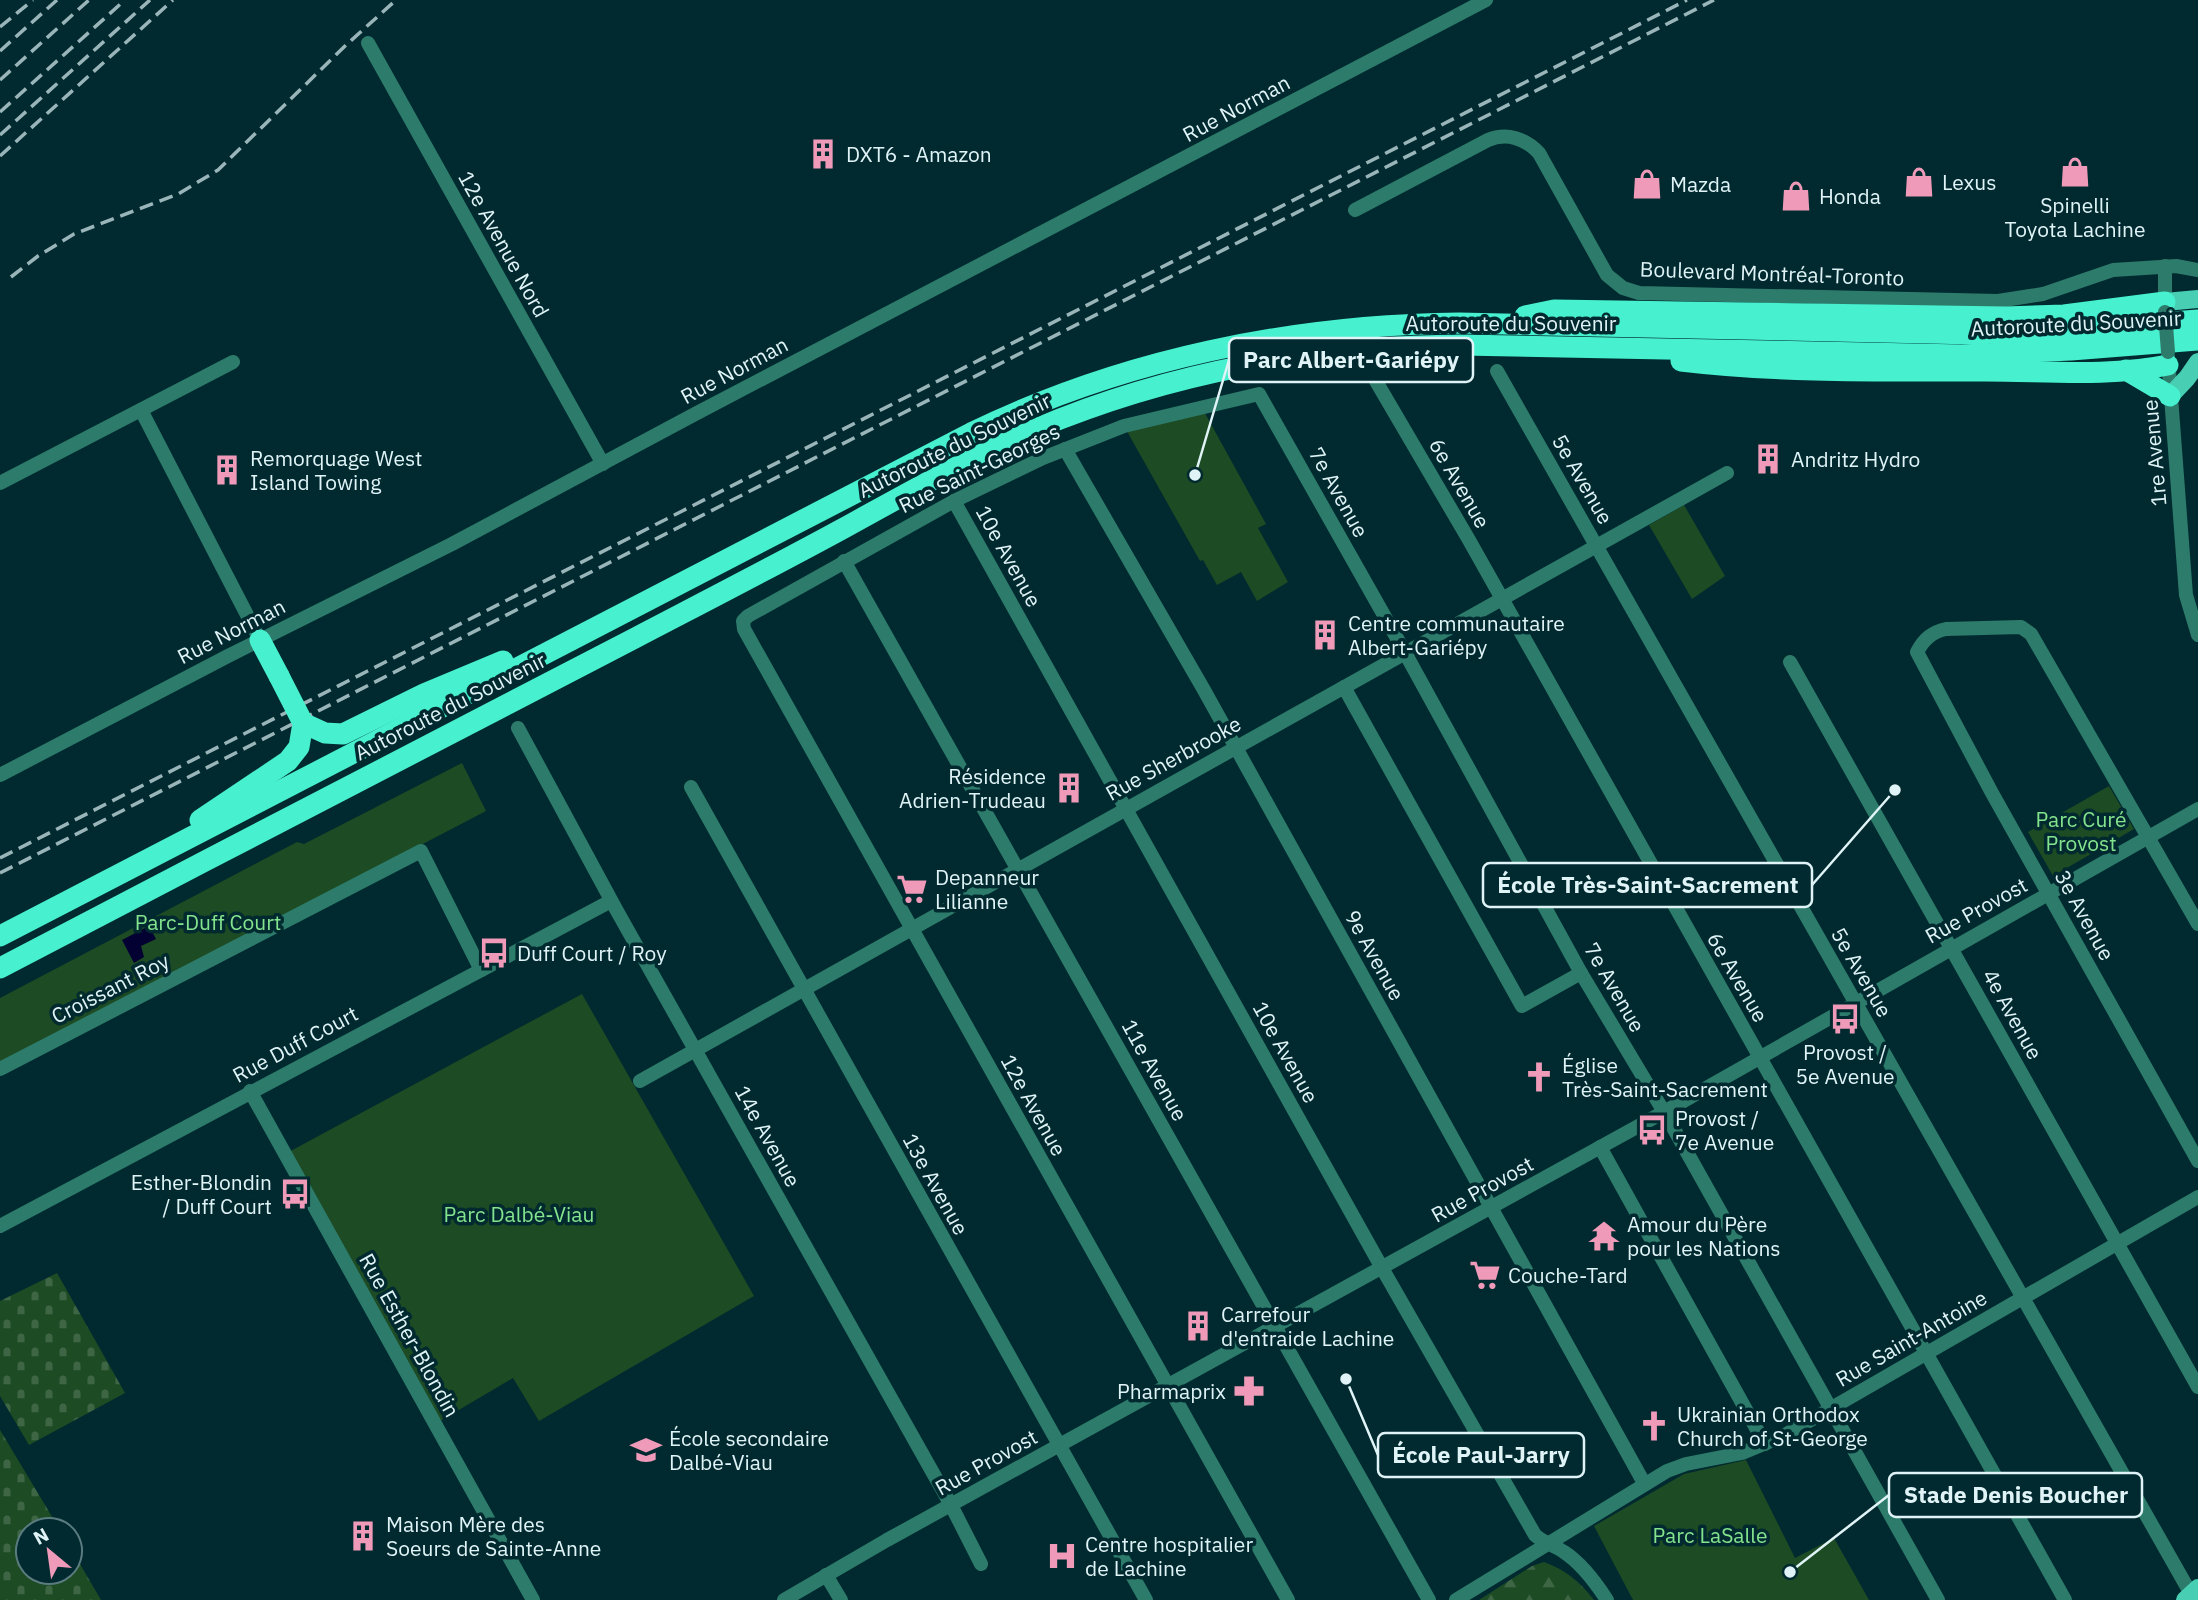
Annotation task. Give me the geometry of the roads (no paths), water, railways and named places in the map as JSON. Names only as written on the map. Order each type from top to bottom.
[{"type":"highway","points":[[1488,324],[1554,310],[1997,317],[2165,307]]},
{"type":"highway","name":"Autoroute du Souvenir","points":[[0,936],[971,433],[1029,406],[1100,380],[1187,356],[1290,336],[1387,326],[1488,324],[1975,334],[2198,320]]},
{"type":"highway","name":"Autoroute du Souvenir","points":[[0,968],[952,469],[1058,420],[1178,381],[1305,356],[1413,346],[1962,355],[2198,340]]},
{"type":"highway","points":[[1560,347],[1718,366],[1761,368],[1920,371],[2126,370],[2168,359]]},
{"type":"highway","points":[[2126,370],[2170,396]]},
{"type":"highway","points":[[305,726],[331,735],[343,734],[424,694],[644,602]]},
{"type":"highway","points":[[122,873],[288,761],[299,747],[305,726],[260,640]]},
{"type":"main road","points":[[2165,307],[2198,299]]},
{"type":"main road","points":[[2168,359],[2198,360],[2187,378],[2170,396]]},
{"type":"street","name":"Rue Norman","points":[[0,775],[442,549],[1486,0]]},
{"type":"street","name":"12e Avenue Nord","points":[[368,43],[603,464]]},
{"type":"street","name":"Boulevard Montréal-Toronto","points":[[1356,210],[1488,140],[1508,136],[1531,145],[1539,152],[1607,275],[1617,285],[1634,292],[1998,301],[2043,295],[2106,271],[2165,266],[2184,266],[2198,270]]},
{"type":"street","name":"1re Avenue","points":[[2165,266],[2170,396],[2186,595],[2198,635]]},
{"type":"street","points":[[0,483],[233,362]]},
{"type":"street","name":"5e Avenue","points":[[1497,371],[2192,1594]]},
{"type":"street","name":"6e Avenue","points":[[1373,376],[1469,540],[2065,1600]]},
{"type":"street","name":"Rue Saint-Georges","points":[[744,629],[743,621],[748,616],[844,561],[954,501],[1065,449],[1124,426],[1259,394]]},
{"type":"street","name":"7e Avenue","points":[[1259,394],[1406,653],[1581,973],[1664,1112],[1938,1600]]},
{"type":"street","points":[[141,410],[260,640]]},
{"type":"street","name":"9e Avenue","points":[[1065,449],[1204,690],[1644,1483]]},
{"type":"street","name":"Rue Sherbrooke","points":[[640,1081],[1727,473]]},
{"type":"street","name":"10e Avenue","points":[[954,501],[1382,1268],[1535,1535],[1545,1545],[1563,1551],[1580,1566],[1606,1600]]},
{"type":"street","name":"11e Avenue","points":[[844,561],[1429,1600]]},
{"type":"street","name":"3e Avenue","points":[[2149,837],[2031,634],[2021,627],[1946,629],[1931,635],[1922,643],[1917,652],[1992,793],[2198,1161]]},
{"type":"street","name":"12e Avenue","points":[[744,629],[1288,1600]]},
{"type":"street","name":"4e Avenue","points":[[1790,662],[2198,1387]]},
{"type":"street","points":[[1344,687],[1522,1006],[1581,973]]},
{"type":"street","name":"14e Avenue","points":[[518,728],[611,901],[951,1505],[981,1564]]},
{"type":"street","name":"13e Avenue","points":[[691,787],[1146,1600]]},
{"type":"street","name":"Rue Provost","points":[[784,1600],[1664,1112],[2198,808]]},
{"type":"street","points":[[2149,837],[2198,924]]},
{"type":"street","name":"Croissant Roy","points":[[0,1069],[421,851],[481,970]]},
{"type":"street","name":"Rue Duff Court","points":[[0,1226],[611,901]]},
{"type":"street","name":"Rue Esther-Blondin","points":[[250,1091],[533,1600]]},
{"type":"street","points":[[1600,1147],[1765,1444]]},
{"type":"street","name":"Rue Saint-Antoine","points":[[1456,1600],[1644,1483],[1686,1464],[1742,1453],[1765,1444],[2198,1197]]},
{"type":"street","points":[[827,1575],[841,1600]]},
{"type":"railway","points":[[0,27],[33,0]]},
{"type":"railway","points":[[0,51],[57,0]]},
{"type":"railway","points":[[0,80],[89,0]]},
{"type":"railway","points":[[0,112],[125,0]]},
{"type":"railway","points":[[0,135],[150,0]]},
{"type":"railway","points":[[0,156],[173,0]]},
{"type":"railway","points":[[11,277],[38,256],[74,234],[178,194],[218,170],[396,0]]},
{"type":"railway","points":[[0,858],[1687,0]]},
{"type":"railway","points":[[0,873],[1714,0]]},
{"type":"place","name":"DXT6 - Amazon","points":[[823,154]]},
{"type":"place","name":"Spinelli Toyota Lachine","points":[[2075,172]]},
{"type":"place","name":"Lexus","points":[[1919,182]]},
{"type":"place","name":"Mazda","points":[[1647,184]]},
{"type":"place","name":"Honda","points":[[1796,196]]},
{"type":"place","name":"Andritz Hydro","points":[[1768,459]]},
{"type":"place","name":"Remorquage West Island Towing","points":[[227,470]]},
{"type":"place","name":"Parc Albert-Gariépy","points":[[1195,475]]},
{"type":"place","name":"Centre communautaire Albert-Gariépy","points":[[1325,635]]},
{"type":"place","name":"Résidence Adrien-Trudeau","points":[[1069,788]]},
{"type":"place","name":"École Très-Saint-Sacrement","points":[[1895,790]]},
{"type":"place","name":"Depanneur Lilianne","points":[[912,889]]},
{"type":"place","name":"Duff Court / Roy","points":[[494,953]]},
{"type":"place","name":"Provost / 5e Avenue","points":[[1845,1019]]},
{"type":"place","name":"Église Très-Saint-Sacrement","points":[[1539,1077]]},
{"type":"place","name":"Provost / 7e Avenue","points":[[1652,1130]]},
{"type":"place","name":"Esther-Blondin / Duff Court","points":[[295,1194]]},
{"type":"place","name":"Amour du Père pour les Nations","points":[[1604,1236]]},
{"type":"place","name":"Couche-Tard","points":[[1485,1275]]},
{"type":"place","name":"Carrefour d'entraide Lachine","points":[[1198,1326]]},
{"type":"place","name":"École Paul-Jarry","points":[[1346,1379]]},
{"type":"place","name":"Pharmaprix","points":[[1249,1391]]},
{"type":"place","name":"Ukrainian Orthodox Church of St-George","points":[[1654,1426]]},
{"type":"place","name":"École secondaire Dalbé-Viau","points":[[646,1450]]},
{"type":"place","name":"Maison Mère des Soeurs de Sainte-Anne","points":[[363,1536]]},
{"type":"place","name":"Centre hospitalier de Lachine","points":[[1062,1556]]},
{"type":"place","name":"Stade Denis Boucher","points":[[1790,1572]]},
{"type":"park label","name":"Parc Curé Provost","points":[[2081,831]]},
{"type":"park label","name":"Parc-Duff Court","points":[[208,922]]},
{"type":"park label","name":"Parc Dalbé-Viau","points":[[519,1214]]},
{"type":"park label","name":"Parc LaSalle","points":[[1710,1535]]}]
